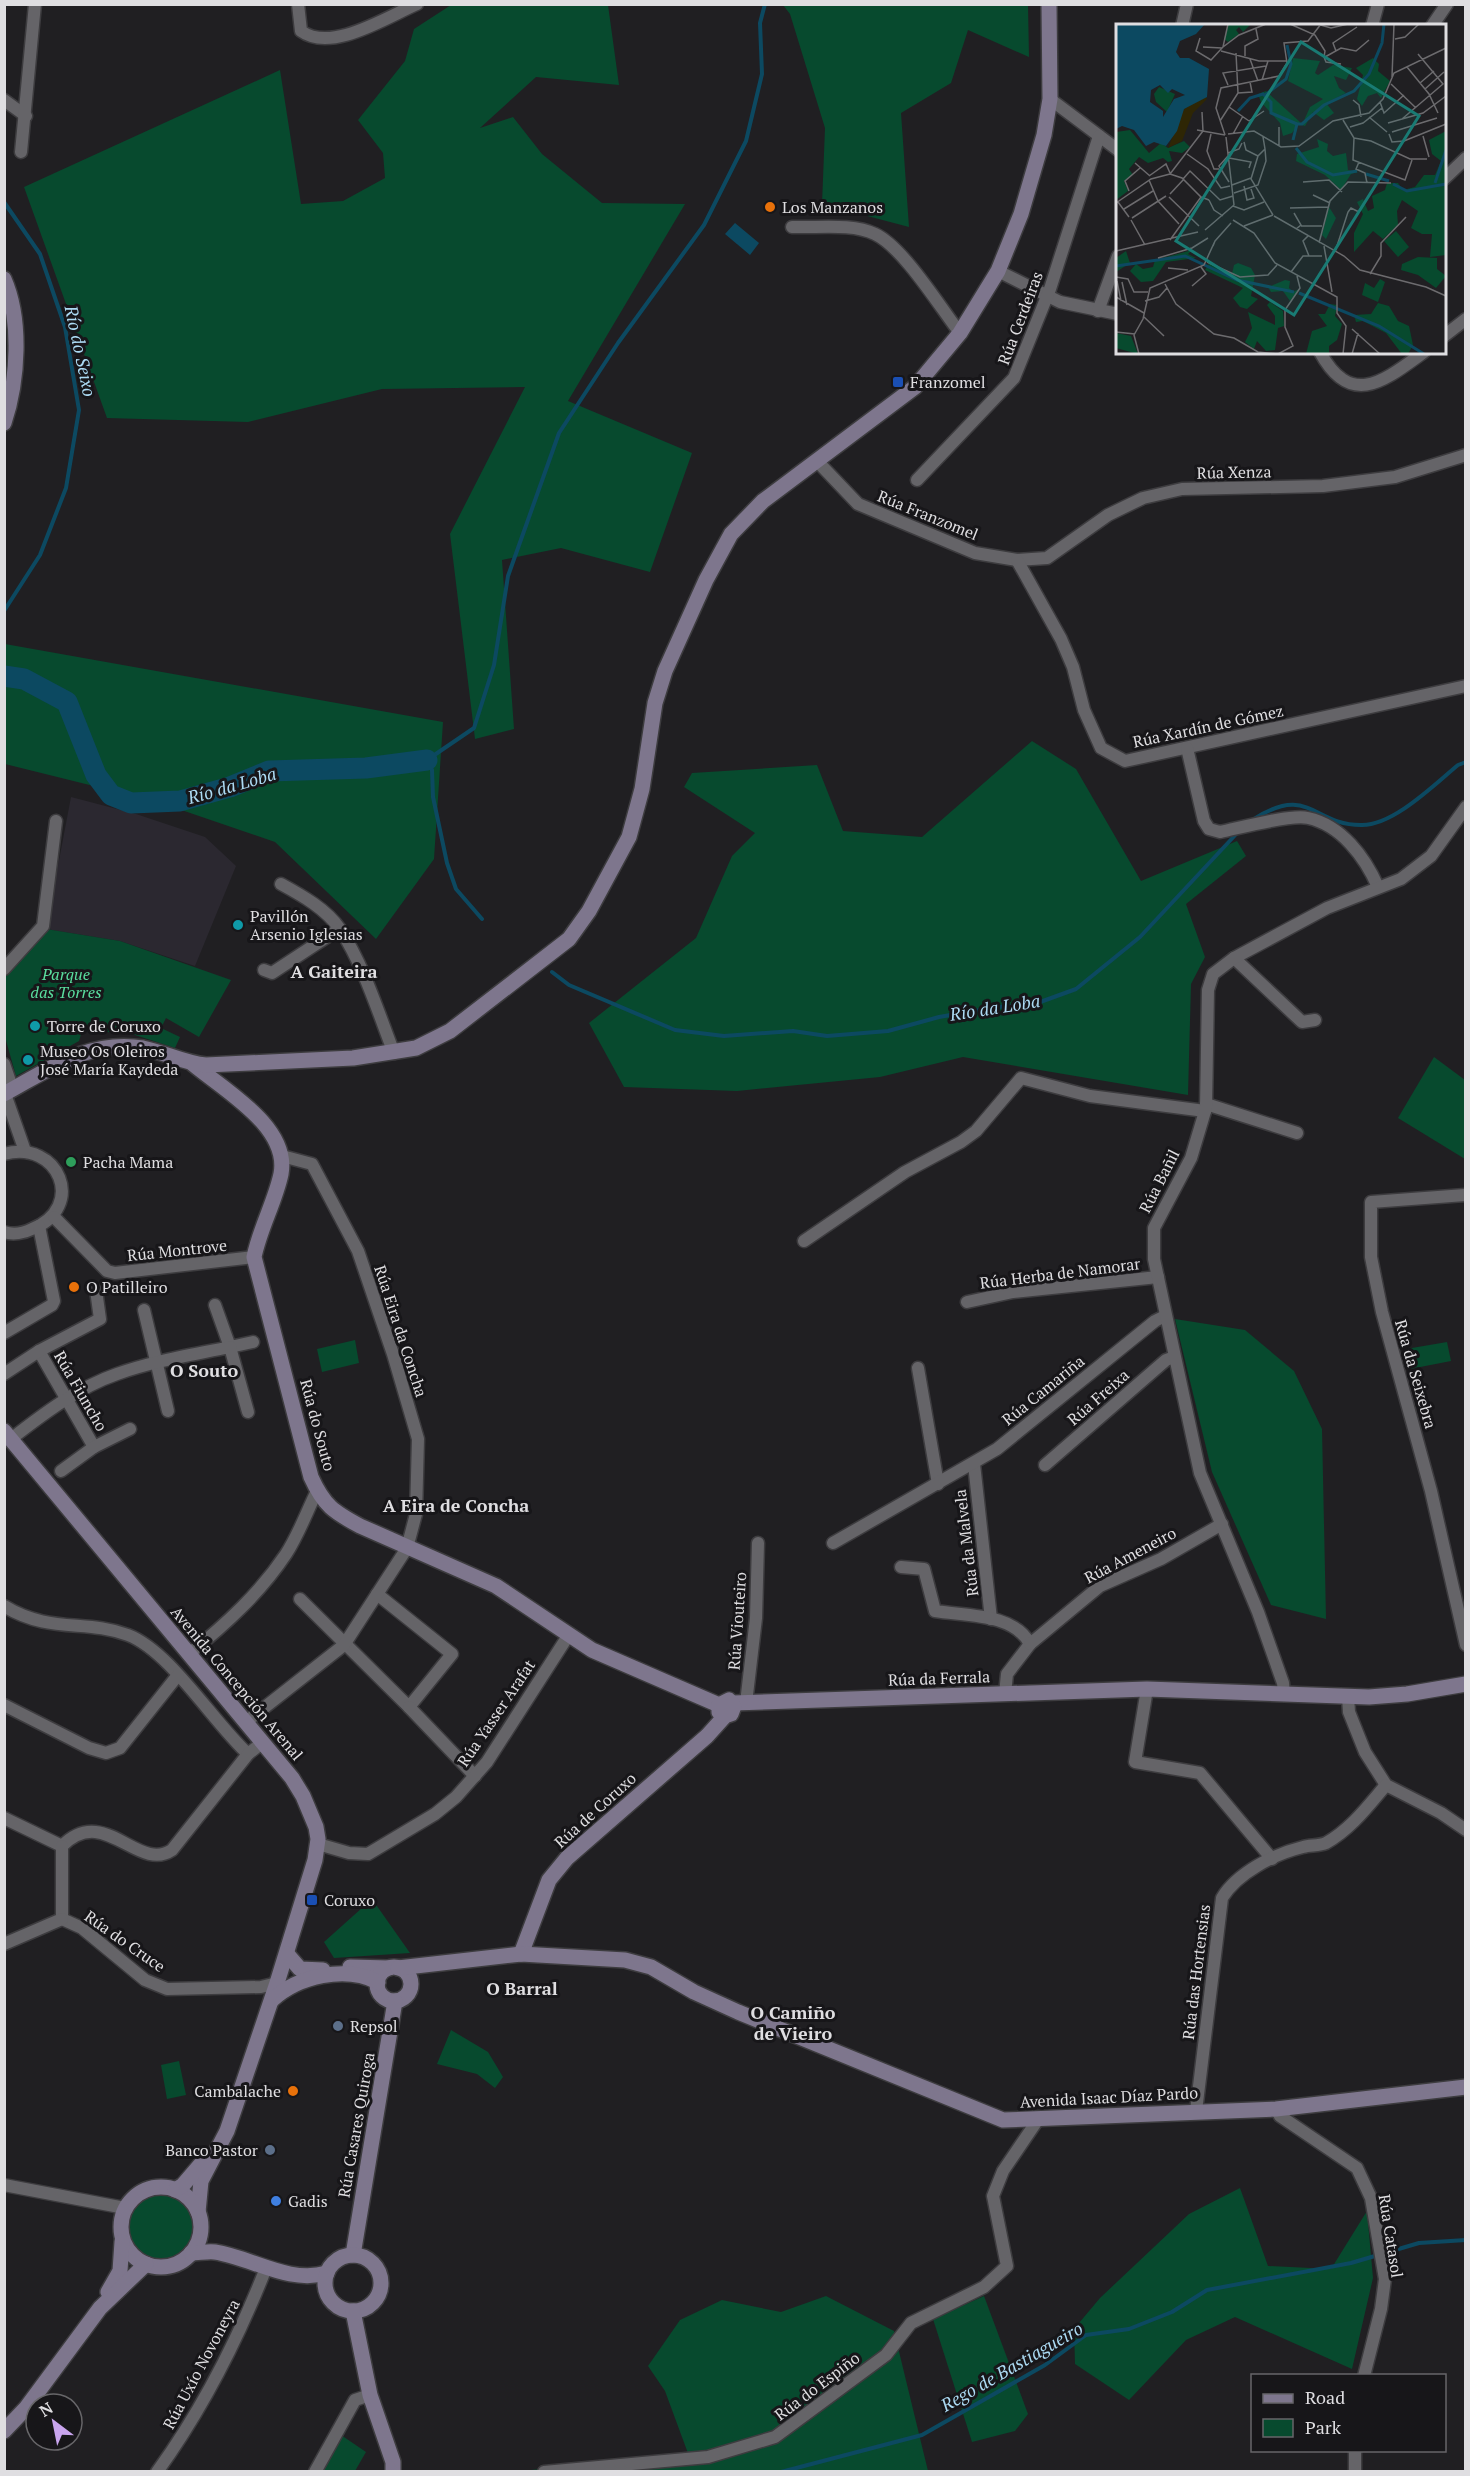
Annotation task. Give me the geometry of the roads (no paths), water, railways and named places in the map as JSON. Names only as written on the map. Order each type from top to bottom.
[{"type":"street","points":[[21,152],[35,4]]},
{"type":"street","points":[[298,4],[301,31],[310,38],[321,40],[336,38],[417,4]]},
{"type":"street","points":[[7,1093],[80,1053],[110,1045],[146,1049],[193,1064],[352,1058],[416,1048],[450,1031],[569,939],[611,874],[629,837],[642,789],[655,704],[665,671],[720,552],[746,515],[915,387],[960,333],[998,271],[1021,214],[1044,135],[1050,99],[1049,4]]},
{"type":"street","points":[[1182,24],[1187,4]]},
{"type":"street","points":[[1373,24],[1378,4]]},
{"type":"street","points":[[1433,24],[1447,4]]},
{"type":"street","points":[[1050,99],[1116,149]]},
{"type":"street","points":[[4,100],[26,116]]},
{"type":"street","name":"Rúa Cerdeiras","points":[[917,480],[1014,378],[1047,297],[1099,136]]},
{"type":"street","points":[[1446,177],[1466,158]]},
{"type":"street","points":[[792,227],[860,230],[876,235],[895,248],[960,333]]},
{"type":"street","points":[[1098,311],[1116,262]]},
{"type":"street","points":[[998,271],[1047,297],[1072,306],[1116,314]]},
{"type":"street","points":[[4,279],[14,325],[17,371],[4,423]]},
{"type":"street","points":[[1446,334],[1466,319]]},
{"type":"street","points":[[1321,354],[1334,374],[1350,385],[1361,386],[1378,382],[1421,354]]},
{"type":"street","name":"Rúa Xenza","points":[[1017,560],[1047,558],[1108,515],[1143,498],[1182,489],[1323,486],[1395,477],[1466,455]]},
{"type":"street","name":"Rúa Franzomel","points":[[817,461],[858,504],[975,553],[1017,560]]},
{"type":"street","name":"Rúa Xardín de Gómez","points":[[1017,560],[1061,639],[1084,710],[1101,748],[1125,761],[1466,686]]},
{"type":"street","points":[[1187,748],[1204,821],[1209,829],[1220,832],[1306,817],[1331,827],[1352,844],[1378,887]]},
{"type":"street","name":"Rúa Bañil","points":[[1284,1694],[1283,1683],[1258,1612],[1200,1473],[1165,1316],[1158,1276],[1154,1228],[1191,1158],[1206,1108],[1208,990],[1213,974],[1234,958],[1327,908],[1401,879],[1431,856],[1466,807]]},
{"type":"street","points":[[4,969],[43,926],[56,821]]},
{"type":"street","points":[[282,884],[309,900],[339,928],[357,963],[394,1053]]},
{"type":"street","points":[[264,970],[272,973],[339,928]]},
{"type":"street","points":[[1234,958],[1302,1022],[1316,1020]]},
{"type":"street","points":[[4,1064],[7,1093],[25,1151]]},
{"type":"street","points":[[193,1064],[270,1128],[282,1156]]},
{"type":"street","points":[[804,1240],[905,1172],[961,1142],[976,1131],[1021,1078],[1090,1096],[1206,1108],[1296,1132]]},
{"type":"street","points":[[4,1154],[25,1151],[38,1154],[50,1163],[58,1175],[62,1196],[54,1216],[39,1226],[27,1231],[4,1232]]},
{"type":"street","name":"Rúa do Souto","points":[[282,1156],[281,1174],[259,1233],[255,1257],[312,1477],[324,1503],[335,1513],[407,1548],[506,1591],[568,1636],[592,1650],[731,1706]]},
{"type":"street","name":"Rúa Eira da Concha","points":[[246,1722],[344,1645],[407,1548],[416,1514],[418,1439],[393,1354],[358,1251],[312,1164],[282,1156]]},
{"type":"street","name":"Rúa da Seixebra","points":[[1465,1195],[1371,1202],[1371,1257],[1382,1312],[1431,1491],[1466,1645]]},
{"type":"street","name":"Rúa Montrove","points":[[54,1216],[107,1271],[115,1273],[255,1257]]},
{"type":"street","points":[[4,1333],[52,1305],[54,1301],[39,1226]]},
{"type":"street","name":"Rúa Herba de Namorar","points":[[966,1302],[1013,1292],[1158,1276]]},
{"type":"street","points":[[4,1374],[39,1351],[100,1319],[96,1290]]},
{"type":"street","points":[[215,1305],[230,1347],[248,1412]]},
{"type":"street","points":[[144,1310],[168,1411]]},
{"type":"street","name":"Rúa Camariña","points":[[833,1543],[997,1449],[1155,1321],[1165,1316]]},
{"type":"street","points":[[8,1435],[66,1399],[114,1375],[253,1342]]},
{"type":"street","name":"Rúa Fiuncho","points":[[39,1351],[94,1447]]},
{"type":"street","name":"Rúa Freixa","points":[[1045,1465],[1166,1360],[1174,1357]]},
{"type":"street","points":[[918,1368],[938,1484]]},
{"type":"street","points":[[61,1471],[94,1447],[130,1429]]},
{"type":"street","name":"Avenida Concepción Arenal","points":[[8,1435],[263,1742],[303,1796],[316,1827],[318,1844],[287,1954],[227,2131]]},
{"type":"street","name":"Rúa da Malvela","points":[[974,1464],[991,1619]]},
{"type":"street","points":[[189,1654],[237,1613],[266,1582],[288,1551],[317,1491]]},
{"type":"street","name":"Rúa Ameneiro","points":[[1030,1644],[1100,1586],[1161,1559],[1222,1524]]},
{"type":"street","name":"Rúa Viouteiro","points":[[731,1706],[756,1618],[758,1542]]},
{"type":"street","name":"Rúa da Malvela","points":[[901,1567],[924,1569],[934,1611],[1010,1623],[1024,1632],[1030,1644]]},
{"type":"street","points":[[377,1594],[452,1653],[409,1707]]},
{"type":"street","points":[[300,1599],[475,1776]]},
{"type":"street","points":[[4,1606],[21,1616],[43,1623],[118,1632],[131,1636],[153,1651],[178,1675],[232,1739],[248,1754]]},
{"type":"street","name":"Rúa Yasser Arafat","points":[[318,1844],[349,1854],[377,1851],[435,1814],[475,1776],[568,1636]]},
{"type":"street","points":[[1005,1694],[1007,1674],[1030,1644]]},
{"type":"street","points":[[4,1705],[89,1748],[106,1753],[120,1748],[178,1675]]},
{"type":"street","name":"Rúa da Ferrala","points":[[731,1706],[1147,1689],[1348,1697],[1407,1694],[1466,1684]]},
{"type":"street","points":[[1147,1689],[1135,1762],[1200,1773],[1272,1859]]},
{"type":"street","points":[[1348,1697],[1349,1712],[1365,1752],[1386,1785],[1441,1813],[1466,1830]]},
{"type":"street","name":"Rúa de Coruxo","points":[[521,1954],[549,1880],[567,1858],[707,1736],[731,1706]]},
{"type":"street","points":[[4,1818],[62,1846],[69,1838],[92,1830],[103,1831],[153,1855],[163,1856],[172,1850],[248,1754],[263,1742]]},
{"type":"street","name":"Rúa das Hortensias","points":[[1196,2111],[1222,1898],[1231,1884],[1272,1859],[1303,1847],[1324,1844],[1351,1825],[1386,1785]]},
{"type":"street","name":"Rúa do Cruce","points":[[62,1846],[62,1919],[82,1929],[145,1980],[167,1989],[261,1987],[277,1983]]},
{"type":"street","points":[[4,1944],[62,1919]]},
{"type":"street","points":[[287,1954],[292,1963],[304,1970],[375,1966],[406,1972],[411,1981]]},
{"type":"street","name":"Avenida Isaac Díaz Pardo","points":[[394,1968],[521,1954],[625,1960],[651,1967],[693,1992],[729,2008],[1003,2120],[1037,2121],[1196,2111],[1276,2109],[1466,2087]]},
{"type":"street","points":[[394,1968],[383,1972],[378,1982],[384,1998],[395,2001],[406,1997],[411,1981],[428,1965]]},
{"type":"street","points":[[272,2000],[284,1989],[309,1978],[355,1973],[378,1982]]},
{"type":"street","name":"Rúa Casares Quiroga","points":[[353,2255],[395,2001]]},
{"type":"street","name":"Rúa Catasol","points":[[1276,2109],[1280,2116],[1357,2168],[1371,2198],[1384,2279],[1381,2309],[1365,2374]]},
{"type":"street","name":"Rúa do Espiño","points":[[544,2472],[708,2457],[775,2437],[886,2355],[911,2323],[984,2287],[1007,2266],[993,2196],[1003,2171],[1037,2121]]},
{"type":"street","points":[[175,2190],[183,2185],[227,2131]]},
{"type":"street","points":[[215,2252],[201,2230],[198,2211],[201,2181],[227,2131]]},
{"type":"street","points":[[4,2185],[125,2208]]},
{"type":"street","points":[[4,2431],[26,2408],[100,2308],[120,2271],[123,2255],[121,2222],[125,2208],[135,2197],[150,2189],[175,2190],[184,2195],[198,2211]]},
{"type":"street","points":[[191,2253],[201,2230]]},
{"type":"street","points":[[122,2237],[131,2253],[146,2264],[170,2266],[191,2253],[215,2252],[266,2268],[321,2280],[335,2305],[354,2311],[370,2306],[380,2292],[380,2274],[370,2260],[353,2255],[337,2260],[321,2280]]},
{"type":"street","points":[[100,2308],[146,2264]]},
{"type":"street","name":"Rúa Uxío Novoneyra","points":[[157,2472],[180,2441],[234,2341],[266,2268]]},
{"type":"street","points":[[354,2311],[370,2395],[393,2462],[393,2472]]},
{"type":"street","points":[[315,2472],[355,2400],[370,2395]]},
{"type":"street","points":[[1355,2452],[1355,2472]]},
{"type":"water","points":[[735,223],[759,243],[750,255],[725,234]]},
{"type":"waterway","points":[[482,919],[456,889],[447,863],[433,797],[432,770],[427,760],[474,728],[494,665],[508,576],[559,433],[618,343],[704,225],[746,141],[762,74],[760,23],[765,4]]},
{"type":"waterway","name":"Río do Seixo","points":[[4,202],[40,254],[65,327],[79,410],[66,488],[40,555],[4,611]]},
{"type":"waterway","name":"Río da Loba","points":[[4,676],[24,679],[67,702],[96,775],[111,795],[131,803],[180,801],[230,787],[269,771],[366,768],[427,760]]},
{"type":"waterway","name":"Río da Loba","points":[[1254,819],[1272,809],[1287,805],[1310,809],[1345,823],[1361,825],[1373,823],[1400,811],[1426,793],[1458,765],[1466,762]]},
{"type":"waterway","name":"Río da Loba","points":[[552,972],[569,985],[675,1030],[724,1036],[793,1031],[827,1036],[888,1031],[939,1017],[997,1007],[1032,1005],[1076,989],[1140,937],[1239,831]]},
{"type":"waterway","name":"Rego de Bastiagueiro","points":[[781,2472],[922,2435],[1045,2365],[1086,2335],[1129,2329],[1172,2312],[1207,2290],[1351,2263],[1419,2243],[1466,2240]]},
{"type":"place","name":"Los Manzanos","points":[[770,207]]},
{"type":"place","name":"Franzomel","points":[[898,382]]},
{"type":"place","name":"Pavillón Arsenio Iglesias","points":[[238,925]]},
{"type":"place","name":"Torre de Coruxo","points":[[35,1026]]},
{"type":"place","name":"Museo Os Oleiros José María Kaydeda","points":[[28,1060]]},
{"type":"place","name":"Pacha Mama","points":[[71,1162]]},
{"type":"place","name":"O Patilleiro","points":[[74,1287]]},
{"type":"place","name":"Coruxo","points":[[312,1900]]},
{"type":"place","name":"Repsol","points":[[338,2026]]},
{"type":"place","name":"Cambalache","points":[[293,2091]]},
{"type":"place","name":"Banco Pastor","points":[[270,2150]]},
{"type":"place","name":"Gadis","points":[[276,2201]]},
{"type":"district","name":"A Gaiteira","points":[[334,972]]},
{"type":"district","name":"O Souto","points":[[204,1371]]},
{"type":"district","name":"A Eira de Concha","points":[[456,1506]]},
{"type":"district","name":"O Barral","points":[[522,1989]]},
{"type":"district","name":"O Camiño de Vieiro","points":[[793,2023]]},
{"type":"park label","name":"Parque das Torres","points":[[66,983]]}]
